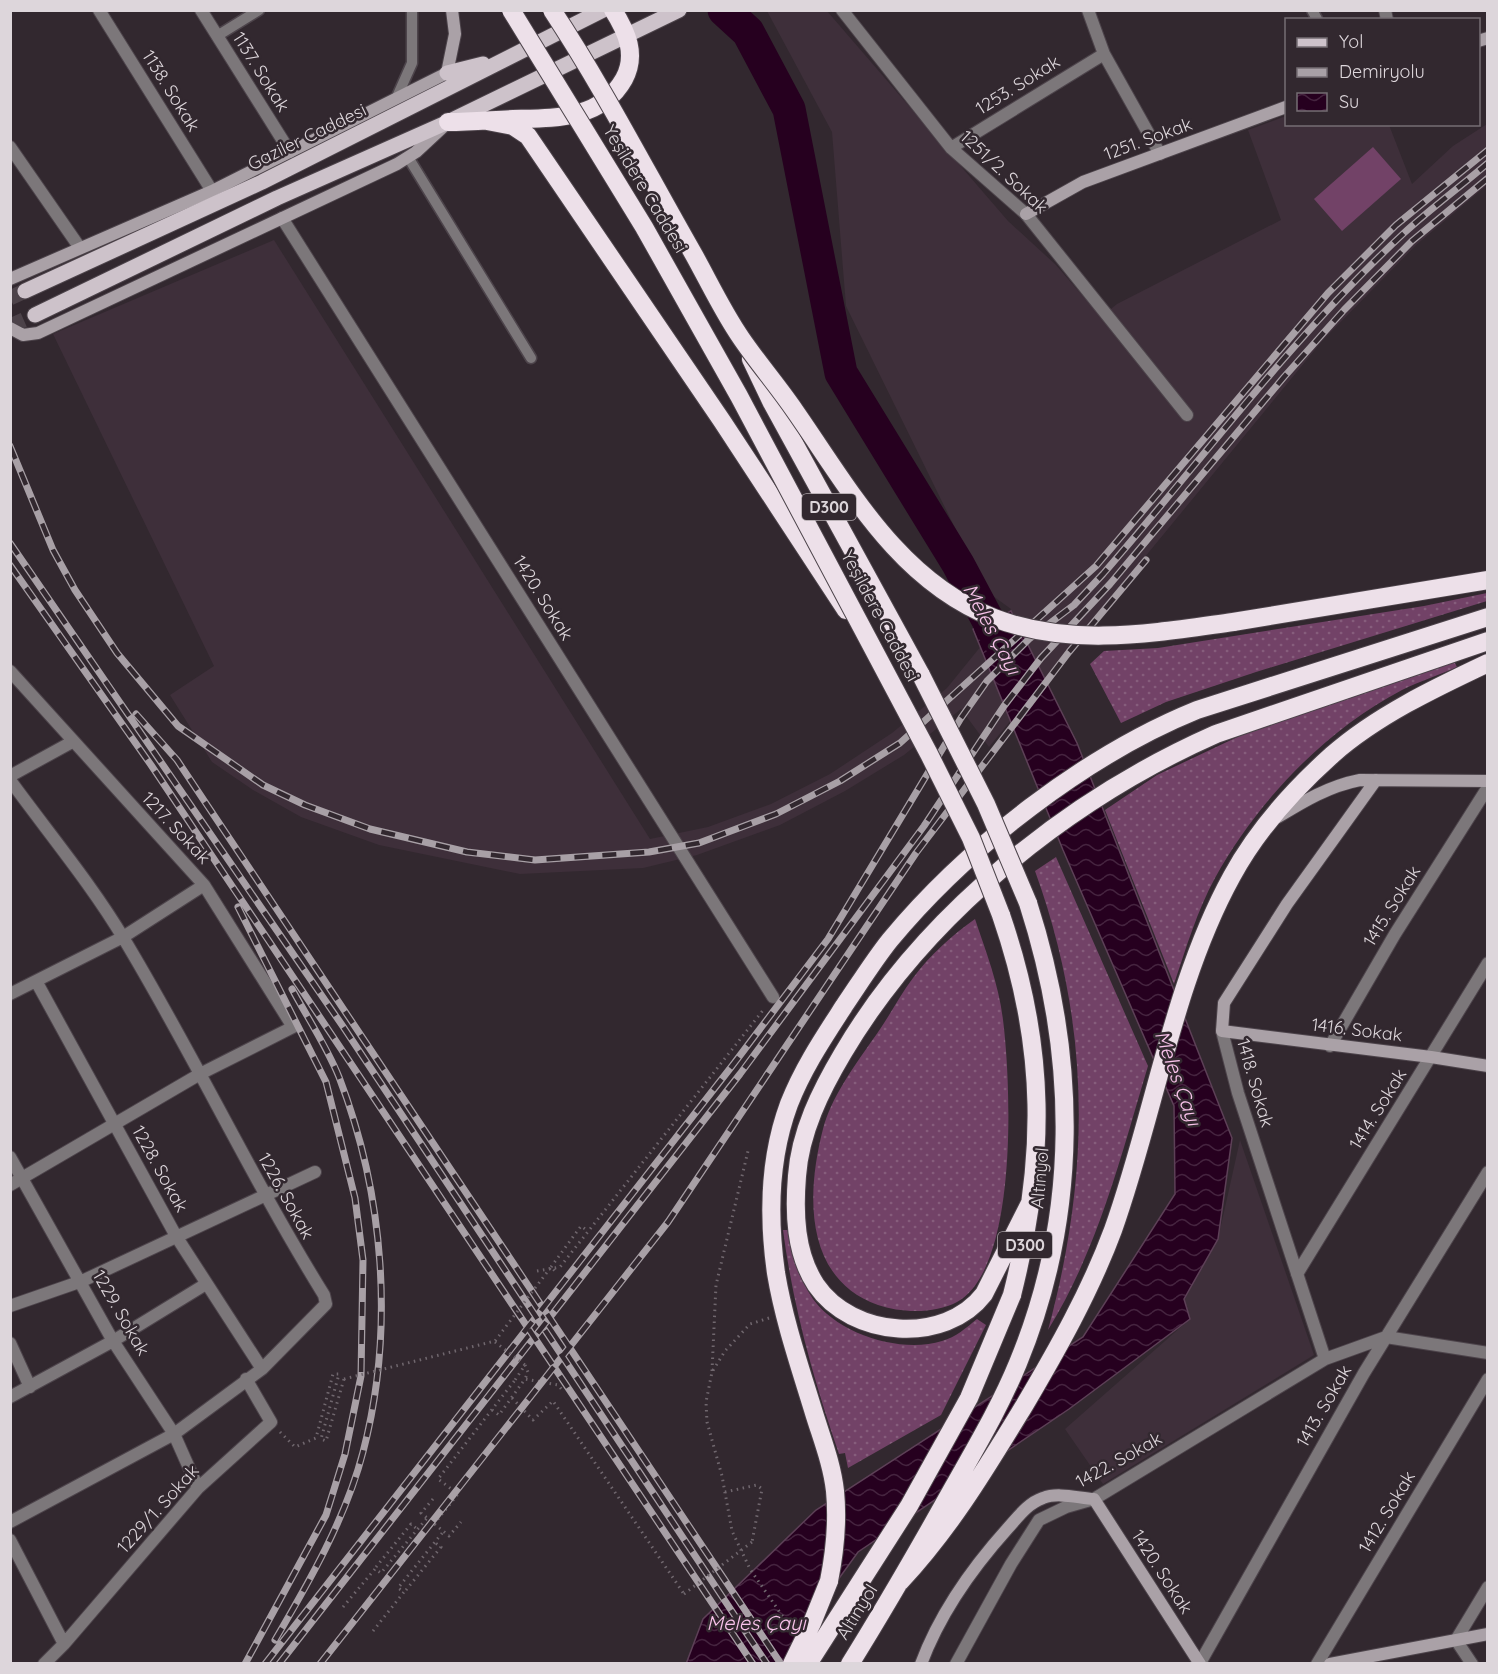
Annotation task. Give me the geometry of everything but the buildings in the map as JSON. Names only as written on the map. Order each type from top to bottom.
[{"type":"highway","name":"Yeşildere Caddesi","points":[[511,10],[644,227],[739,396],[881,662],[966,828],[1001,915],[1026,999],[1033,1048],[1037,1139],[1034,1194],[1012,1295],[969,1398],[909,1506],[808,1664]]},
{"type":"highway","name":"Yeşildere Caddesi","points":[[552,10],[603,90],[740,337],[772,403],[921,675]]},
{"type":"highway","points":[[448,122],[563,118],[603,104],[616,92],[631,61],[626,34],[613,10]]},
{"type":"highway","points":[[486,121],[513,126],[528,135],[881,662]]},
{"type":"highway","points":[[740,337],[862,508],[899,554],[942,590],[994,618],[1069,636],[1114,637],[1233,622],[1488,580]]},
{"type":"highway","points":[[792,1664],[823,1597],[835,1552],[835,1490],[830,1462],[784,1313],[773,1243],[771,1203],[773,1168],[780,1135],[799,1081],[818,1045],[889,941],[960,866],[1077,775],[1151,730],[1197,710],[1488,617]]},
{"type":"highway","points":[[1034,1194],[993,1278],[974,1307],[952,1320],[920,1328],[881,1327],[852,1317],[817,1286],[804,1262],[797,1236],[797,1173],[803,1141],[830,1076],[853,1036],[882,995],[950,915],[1050,832],[1138,772],[1216,734],[1488,641]]},
{"type":"highway","points":[[900,1582],[954,1519],[1049,1364],[1082,1302],[1113,1229],[1202,943],[1232,876],[1267,823],[1334,754],[1378,722],[1488,663]]},
{"type":"highway","name":"Altınyol","points":[[850,1664],[900,1582],[994,1416],[1018,1362],[1043,1292],[1058,1218],[1063,1175],[1066,1100],[1051,978],[1028,903],[991,814],[921,675]]},
{"type":"main road","name":"Gaziler Caddesi","points":[[25,291],[262,182],[603,10]]},
{"type":"main road","points":[[35,315],[277,198],[448,122],[626,34],[672,14]]},
{"type":"main road","points":[[447,73],[509,58]]},
{"type":"street","name":"1138. Sokak","points":[[99,10],[212,190]]},
{"type":"street","name":"1137. Sokak","points":[[201,10],[290,152]]},
{"type":"street","points":[[447,73],[455,34],[452,10]]},
{"type":"street","name":"1251/2. Sokak","points":[[842,10],[951,148],[1026,214],[1187,415]]},
{"type":"street","points":[[1088,10],[1104,54],[1160,154]]},
{"type":"street","name":"1253. Sokak","points":[[951,148],[1104,54]]},
{"type":"street","name":"Gaziler Caddesi","points":[[10,279],[212,190],[447,73]]},
{"type":"street","name":"1251. Sokak","points":[[1026,214],[1083,182],[1285,108]]},
{"type":"street","points":[[10,328],[23,334],[38,333],[408,158],[448,122]]},
{"type":"street","points":[[10,147],[80,248]]},
{"type":"street","name":"1420. Sokak","points":[[282,218],[773,997]]},
{"type":"street","name":"1217. Sokak","points":[[10,671],[204,885],[293,1027],[200,1074]]},
{"type":"street","points":[[10,778],[72,742]]},
{"type":"street","name":"1226. Sokak","points":[[10,778],[123,937],[200,1074],[264,1197],[324,1295],[326,1304],[262,1369],[174,1434],[10,1522]]},
{"type":"street","points":[[1267,823],[1327,790],[1346,783],[1376,780],[1488,781]]},
{"type":"street","name":"1418. Sokak","points":[[1325,1359],[1238,1093],[1222,1031],[1224,1003],[1287,904],[1376,780]]},
{"type":"street","name":"1415. Sokak","points":[[1330,1046],[1395,934],[1488,787]]},
{"type":"street","points":[[10,994],[123,937],[204,885]]},
{"type":"street","name":"1414. Sokak","points":[[1297,1274],[1488,963]]},
{"type":"street","name":"1228. Sokak","points":[[36,981],[176,1236],[262,1369]]},
{"type":"street","name":"1416. Sokak","points":[[1222,1031],[1488,1066]]},
{"type":"street","points":[[16,1181],[200,1074]]},
{"type":"street","name":"1229. Sokak","points":[[10,1157],[16,1181],[82,1281],[113,1341],[174,1434],[198,1488]]},
{"type":"street","points":[[10,1306],[82,1281],[315,1172]]},
{"type":"street","name":"1413. Sokak","points":[[1200,1663],[1386,1337],[1488,1172]]},
{"type":"street","points":[[10,1397],[113,1341],[206,1284]]},
{"type":"street","points":[[1386,1337],[1488,1353]]},
{"type":"street","name":"1422. Sokak","points":[[956,1664],[1011,1564],[1039,1521],[1066,1507],[1094,1499],[1325,1359],[1386,1337]]},
{"type":"street","points":[[10,1343],[30,1387]]},
{"type":"street","points":[[246,1379],[271,1422]]},
{"type":"street","name":"1412. Sokak","points":[[1317,1664],[1488,1379]]},
{"type":"street","name":"1229/1. Sokak","points":[[44,1664],[64,1644],[198,1488],[271,1422]]},
{"type":"street","points":[[921,1664],[930,1641],[975,1564],[1027,1507],[1043,1498],[1060,1496],[1094,1499]]},
{"type":"street","name":"1420. Sokak","points":[[1094,1499],[1200,1663]]},
{"type":"street","points":[[10,1540],[64,1644]]},
{"type":"street","points":[[1456,1640],[1488,1587]]},
{"type":"street","points":[[1330,1664],[1488,1634]]},
{"type":"street","points":[[1456,1640],[1472,1664]]},
{"type":"lane","points":[[217,36],[258,10]]},
{"type":"lane","points":[[396,99],[412,63],[412,10]]},
{"type":"lane","points":[[408,158],[531,358]]},
{"type":"path","points":[[551,1268],[556,1272],[773,997]]},
{"type":"path","points":[[748,1151],[716,1285],[712,1372],[706,1402],[706,1422],[732,1531],[750,1569],[792,1631]]},
{"type":"path","points":[[271,1422],[295,1447],[316,1438],[333,1374],[339,1374],[321,1439],[326,1441],[344,1378],[495,1341],[581,1226],[588,1231]]},
{"type":"path","points":[[537,1271],[560,1267]]},
{"type":"path","points":[[712,1372],[725,1351],[750,1324],[784,1313]]},
{"type":"path","points":[[492,1410],[499,1415],[528,1372],[525,1365],[495,1341]]},
{"type":"path","points":[[434,1524],[458,1494],[438,1479],[525,1365]]},
{"type":"path","points":[[525,1379],[558,1385],[563,1391]]},
{"type":"path","points":[[512,1398],[533,1420],[553,1401],[684,1594],[752,1542],[762,1489],[757,1485],[724,1492]]},
{"type":"path","points":[[433,1499],[421,1513],[443,1532],[449,1536],[461,1522]]},
{"type":"path","points":[[343,1607],[375,1569],[381,1573],[427,1518]]},
{"type":"path","points":[[376,1567],[411,1524],[417,1529]]},
{"type":"path","points":[[373,1631],[404,1592],[398,1588],[443,1532]]},
{"type":"path","points":[[406,1590],[441,1547],[434,1542]]},
{"type":"shaded area","points":[[767,11],[827,11],[1008,221],[1056,265],[1101,317],[1117,304],[1281,220],[1248,130],[1285,116],[1285,126],[1389,126],[1412,184],[1453,146],[1487,124],[1487,185],[1416,245],[1323,340],[989,747],[961,709],[904,755],[845,791],[780,825],[697,855],[643,868],[520,874],[379,845],[301,817],[253,790],[212,762],[170,695],[214,666],[53,334],[274,240],[650,839],[708,827],[771,804],[830,774],[892,733],[947,688],[1011,609],[986,591],[846,306],[832,132]]},
{"type":"shaded area","points":[[1373,147],[1401,179],[1342,231],[1314,199]]},
{"type":"shaded area","points":[[1487,593],[1487,601],[1166,702],[1121,723],[1090,664],[1104,651],[1158,648],[1424,606]]},
{"type":"shaded area","points":[[1452,657],[1457,667],[1402,690],[1373,707],[1320,747],[1272,796],[1251,822],[1215,878],[1197,917],[1174,984],[1105,810],[1157,775],[1250,731]]},
{"type":"shaded area","points":[[1056,857],[1148,1066],[1107,1201],[1081,1267],[1048,1330],[1062,1271],[1072,1213],[1078,1156],[1079,1099],[1075,1043],[1067,986],[1035,871]]},
{"type":"shaded area","points":[[975,919],[998,994],[1006,1049],[1008,1128],[1001,1214],[991,1252],[977,1283],[957,1302],[939,1309],[918,1311],[887,1308],[854,1293],[836,1276],[824,1255],[816,1232],[813,1206],[817,1154],[831,1106],[902,993],[927,961]]},
{"type":"shaded area","points":[[1240,1140],[1314,1355],[1103,1484],[1065,1429],[1190,1319],[1184,1299],[1218,1239]]},
{"type":"shaded area","points":[[783,1230],[788,1230],[796,1266],[813,1299],[838,1322],[854,1331],[890,1343],[908,1345],[942,1341],[961,1332],[977,1319],[986,1325],[941,1415],[848,1468],[845,1453],[839,1454],[813,1371],[792,1287]]},
{"type":"water","name":"Meles Çayı","points":[[1011,611],[1077,743],[1232,1138],[1218,1239],[1184,1299],[1190,1319],[1069,1409],[858,1552],[793,1642],[783,1663],[686,1664],[703,1619],[816,1510],[1083,1337],[1175,1194],[1174,1106],[1063,850],[973,629]]},
{"type":"waterway","points":[[724,10],[748,32],[789,109],[841,373],[958,564],[998,639]]},
{"type":"tunnel","points":[[10,298],[25,291]]},
{"type":"tunnel","points":[[10,326],[35,315]]},
{"type":"railway","points":[[10,446],[53,550],[75,590],[117,653],[178,726],[263,785],[305,805],[370,829],[467,852],[535,860],[649,852],[699,843],[776,814],[840,781],[900,743],[1096,566],[1328,293],[1396,225],[1488,150]]},
{"type":"railway","points":[[265,1664],[732,1066],[828,939],[961,718],[987,681],[1029,639],[1074,605],[1103,574],[1286,356],[1363,273],[1414,224],[1488,163]]},
{"type":"railway","points":[[279,1664],[740,1074],[924,826],[1004,706],[1041,658],[1110,584],[1284,377],[1344,310],[1412,241],[1488,178]]},
{"type":"railway","points":[[10,543],[342,1025],[767,1664]]},
{"type":"railway","points":[[320,1664],[668,1222],[916,853],[1069,652],[1146,560]]},
{"type":"railway","points":[[10,565],[151,765],[753,1664]]},
{"type":"railway","points":[[136,714],[177,760],[781,1664]]},
{"type":"railway","points":[[238,907],[326,1082],[355,1198],[363,1260],[361,1376],[345,1454],[326,1515],[245,1664]]},
{"type":"railway","points":[[275,1640],[337,1525],[356,1477],[373,1406],[379,1358],[381,1311],[380,1263],[375,1215],[354,1122],[334,1066],[292,989]]}]
